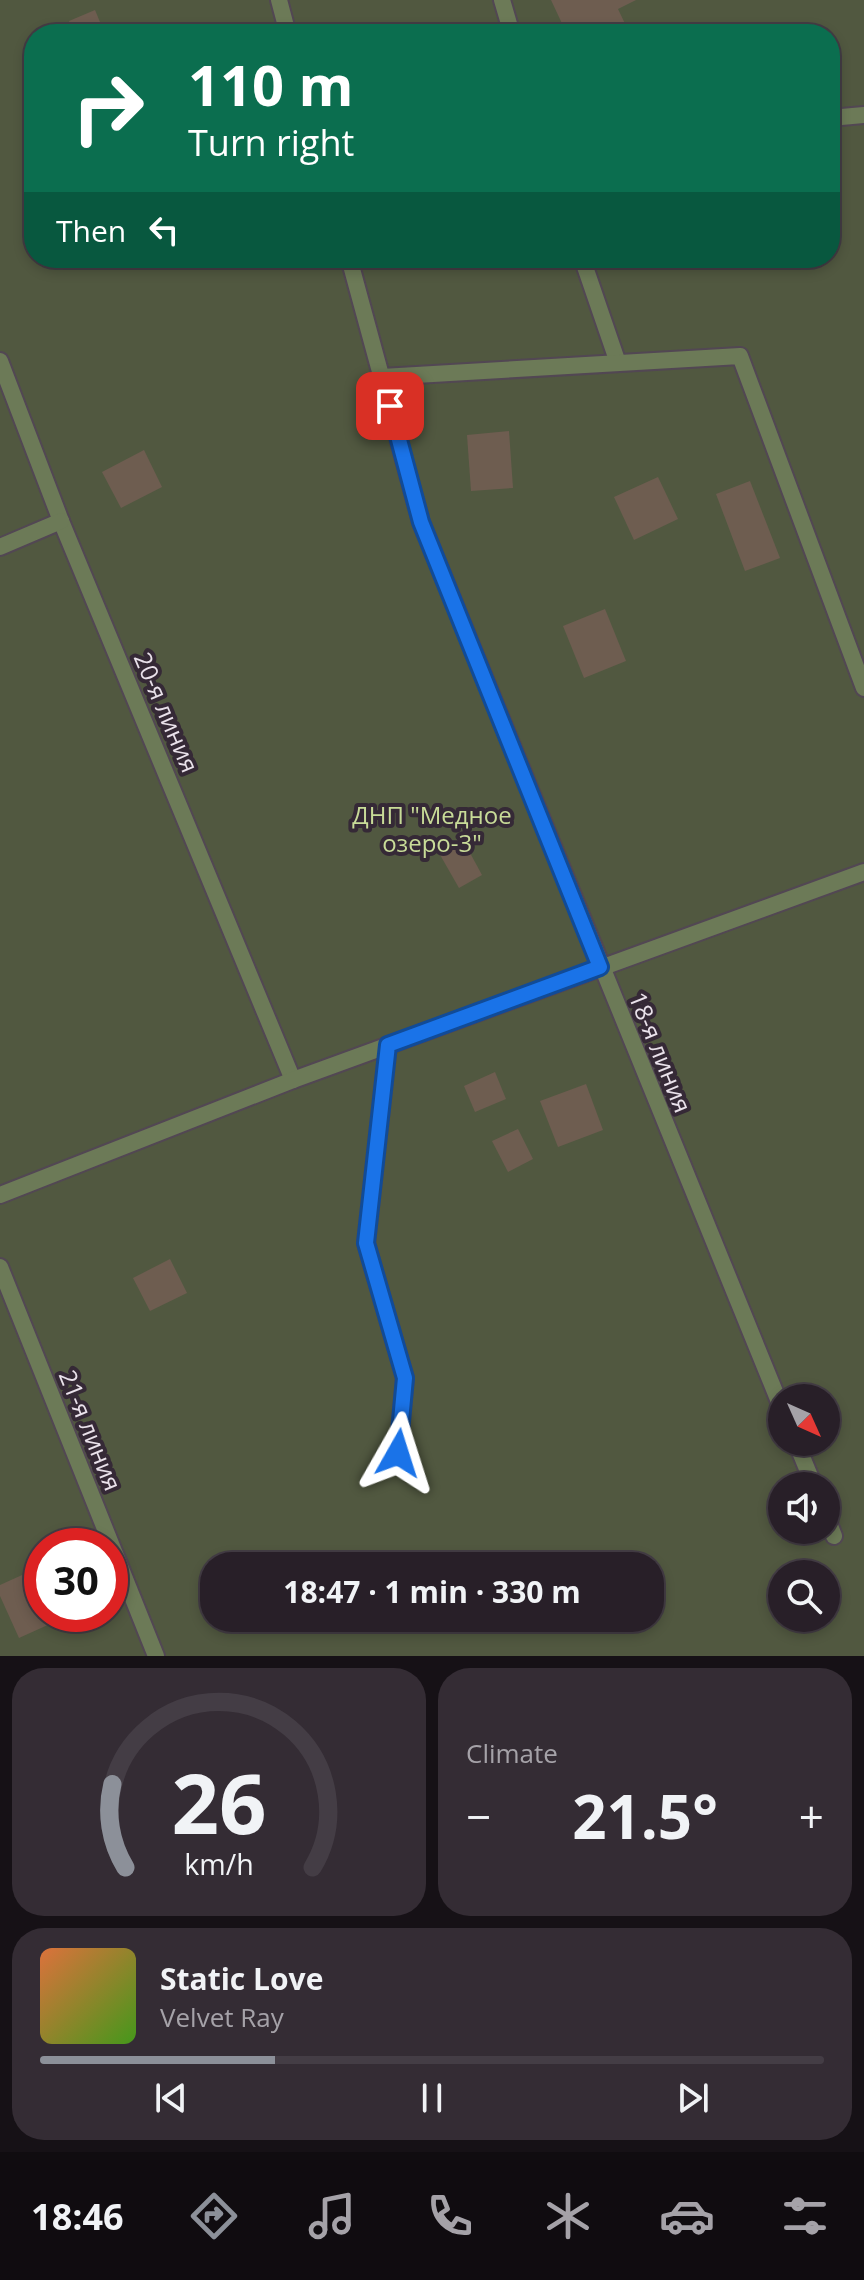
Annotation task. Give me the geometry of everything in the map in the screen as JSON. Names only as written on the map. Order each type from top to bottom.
[{"type":"street","points":[[279,0],[285,24]]},
{"type":"street","points":[[502,0],[509,24]]},
{"type":"street","points":[[840,117],[864,115]]},
{"type":"street","name":"18-я линия","points":[[352,268],[421,522],[772,1384]]},
{"type":"street","points":[[585,268],[618,363]]},
{"type":"street","points":[[382,377],[740,356],[864,688]]},
{"type":"street","name":"20-я линия","points":[[0,361],[61,521],[293,1080]]},
{"type":"street","points":[[0,547],[61,521]]},
{"type":"street","points":[[0,1195],[293,1080],[864,872]]},
{"type":"street","points":[[388,1045],[366,1243],[405,1378],[398,1453]]},
{"type":"street","name":"21-я линия","points":[[0,1267],[156,1656]]},
{"type":"green space","name":"ДНП \"Медное озеро-3\"","points":[[0,0],[864,0],[864,1656],[0,1656]]},
{"type":"building","points":[[551,0],[636,0],[618,9],[625,24],[562,24]]},
{"type":"building","points":[[95,10],[101,24],[70,24],[69,21]]},
{"type":"building","points":[[509,431],[513,488],[471,491],[467,435]]},
{"type":"building","points":[[144,450],[162,487],[121,508],[102,472]]},
{"type":"building","points":[[658,477],[678,519],[634,540],[614,497]]},
{"type":"building","points":[[750,481],[780,558],[745,571],[716,494]]},
{"type":"building","points":[[605,609],[626,661],[584,678],[563,626]]},
{"type":"building","points":[[463,840],[482,875],[459,888],[439,853]]},
{"type":"building","points":[[495,1072],[506,1099],[475,1112],[464,1086]]},
{"type":"building","points":[[586,1084],[603,1130],[558,1147],[540,1101]]},
{"type":"building","points":[[518,1129],[533,1159],[508,1172],[492,1141]]},
{"type":"building","points":[[170,1259],[187,1293],[150,1311],[133,1278]]},
{"type":"building","points":[[24,1574],[24,1632],[32,1632],[19,1638],[0,1596],[0,1585]]},
{"type":"route","points":[[390,406],[421,522],[600,967],[388,1045],[366,1243],[405,1378],[398,1453]]}]
